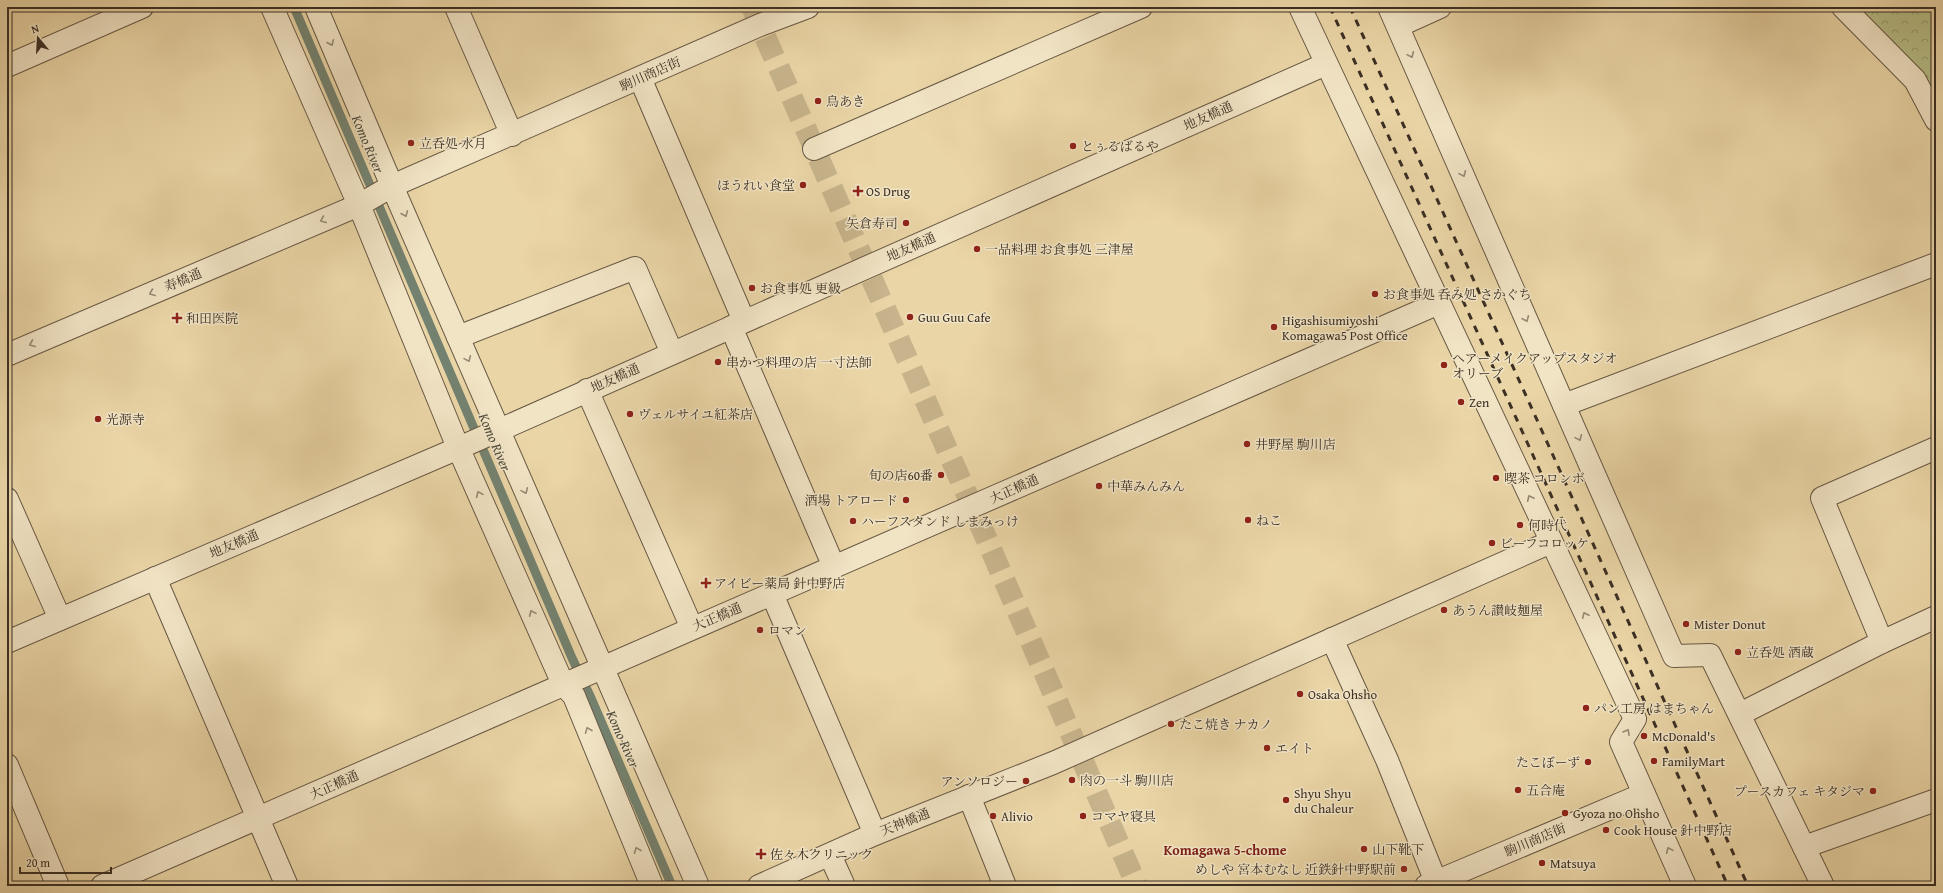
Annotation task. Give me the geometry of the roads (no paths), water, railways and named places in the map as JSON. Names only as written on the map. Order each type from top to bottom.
[{"type":"street","points":[[7,66],[142,7]]},
{"type":"street","points":[[272,7],[360,204],[459,447],[565,683],[574,696],[652,886]]},
{"type":"street","points":[[316,7],[391,186],[498,430],[595,670],[698,886]]},
{"type":"street","points":[[391,186],[503,138],[456,7]]},
{"type":"street","name":"駒川商店街","points":[[503,138],[760,25],[808,7]]},
{"type":"street","points":[[814,148],[1141,7]]},
{"type":"street","points":[[1300,7],[1635,719],[1621,742],[1685,886]]},
{"type":"street","points":[[1440,7],[1393,16],[1674,656],[1710,655],[1740,714],[1822,886]]},
{"type":"street","points":[[1843,7],[1915,80],[1936,120]]},
{"type":"street","name":"地友橋通","points":[[7,642],[498,430],[1326,64]]},
{"type":"street","points":[[640,78],[834,567]]},
{"type":"street","name":"寿橋通","points":[[7,355],[360,204],[391,186]]},
{"type":"street","points":[[1564,405],[1936,264]]},
{"type":"street","points":[[458,337],[635,268],[672,353]]},
{"type":"street","name":"大正橋通","points":[[102,886],[1439,303]]},
{"type":"street","points":[[587,390],[692,628]]},
{"type":"street","points":[[1882,642],[1822,498],[1936,448]]},
{"type":"street","points":[[7,499],[60,619]]},
{"type":"street","name":"天神橋通","points":[[759,886],[875,834],[1053,763],[1551,542]]},
{"type":"street","points":[[155,578],[286,886]]},
{"type":"street","points":[[772,594],[875,834]]},
{"type":"street","points":[[1740,714],[1882,642],[1936,617]]},
{"type":"street","points":[[1332,639],[1387,760],[1431,884]]},
{"type":"street","points":[[7,766],[58,886]]},
{"type":"street","name":"駒川商店街","points":[[1431,884],[1644,794]]},
{"type":"street","points":[[969,796],[1005,886]]},
{"type":"street","points":[[1804,847],[1936,800]]},
{"type":"street","points":[[830,854],[844,886]]},
{"type":"waterway","name":"Komo River","points":[[294,7],[572,658],[591,698],[672,886]]},
{"type":"tunnel","points":[[752,7],[983,531],[1137,886]]},
{"type":"railway","points":[[1330,7],[1728,886]]},
{"type":"railway","points":[[1350,7],[1748,886]]},
{"type":"place","name":"鳥あき","points":[[818,101]]},
{"type":"place","name":"立呑処 水月","points":[[411,143]]},
{"type":"place","name":"とぅるばるや","points":[[1073,146]]},
{"type":"place","name":"ほうれい食堂","points":[[803,185]]},
{"type":"place","name":"OS Drug","points":[[858,191]]},
{"type":"place","name":"矢倉寿司","points":[[906,223]]},
{"type":"place","name":"一品料理 お食事処 三津屋","points":[[977,249]]},
{"type":"place","name":"お食事処 更級","points":[[752,288]]},
{"type":"place","name":"お食事処 呑み処 さかぐち","points":[[1375,294]]},
{"type":"place","name":"Guu Guu Cafe","points":[[910,317]]},
{"type":"place","name":"和田医院","points":[[177,318]]},
{"type":"place","name":"Higashisumiyoshi Komagawa5 Post Office","points":[[1274,327]]},
{"type":"place","name":"串かつ料理の店 一寸法師","points":[[718,362]]},
{"type":"place","name":"ヘアーメイクアップスタジオ オリーブ","points":[[1444,365]]},
{"type":"place","name":"Zen","points":[[1461,402]]},
{"type":"place","name":"ヴェルサイユ紅茶店","points":[[630,414]]},
{"type":"place","name":"光源寺","points":[[98,419]]},
{"type":"place","name":"井野屋 駒川店","points":[[1247,444]]},
{"type":"place","name":"旬の店60番","points":[[941,475]]},
{"type":"place","name":"喫茶 コロンボ","points":[[1496,478]]},
{"type":"place","name":"中華みんみん","points":[[1099,486]]},
{"type":"place","name":"酒場 トアロード","points":[[906,500]]},
{"type":"place","name":"ねこ","points":[[1248,520]]},
{"type":"place","name":"ハーフスタンド しまみっけ","points":[[853,521]]},
{"type":"place","name":"何時代","points":[[1520,525]]},
{"type":"place","name":"ビーフコロッケ","points":[[1492,543]]},
{"type":"place","name":"アイビー薬局 針中野店","points":[[706,583]]},
{"type":"place","name":"あうん讃岐麺屋","points":[[1444,610]]},
{"type":"place","name":"Mister Donut","points":[[1686,624]]},
{"type":"place","name":"ロマン","points":[[760,630]]},
{"type":"place","name":"立呑処 酒蔵","points":[[1738,652]]},
{"type":"place","name":"Osaka Ohsho","points":[[1300,694]]},
{"type":"place","name":"パン工房 はまちゃん","points":[[1586,708]]},
{"type":"place","name":"たこ焼き ナカノ","points":[[1171,724]]},
{"type":"place","name":"McDonald's","points":[[1644,736]]},
{"type":"place","name":"エイト","points":[[1267,748]]},
{"type":"place","name":"FamilyMart","points":[[1654,761]]},
{"type":"place","name":"たこぼーず","points":[[1588,762]]},
{"type":"place","name":"肉の一斗 駒川店","points":[[1072,780]]},
{"type":"place","name":"アンソロジー","points":[[1026,781]]},
{"type":"place","name":"五合庵","points":[[1518,790]]},
{"type":"place","name":"プースカフェ キタジマ","points":[[1873,791]]},
{"type":"place","name":"Shyu Shyu du Chaleur","points":[[1286,800]]},
{"type":"place","name":"Gyoza no Ohsho","points":[[1565,813]]},
{"type":"place","name":"Alivio","points":[[993,816]]},
{"type":"place","name":"コマヤ寝具","points":[[1083,816]]},
{"type":"place","name":"Cook House 針中野店","points":[[1606,830]]},
{"type":"place","name":"山下靴下","points":[[1364,849]]},
{"type":"place","name":"佐々木クリニック","points":[[761,854]]},
{"type":"place","name":"Matsuya","points":[[1542,863]]},
{"type":"place","name":"めしや 宮本むなし 近鉄針中野駅前","points":[[1404,869]]},
{"type":"district","name":"Komagawa 5-chome","points":[[1225,850]]}]
